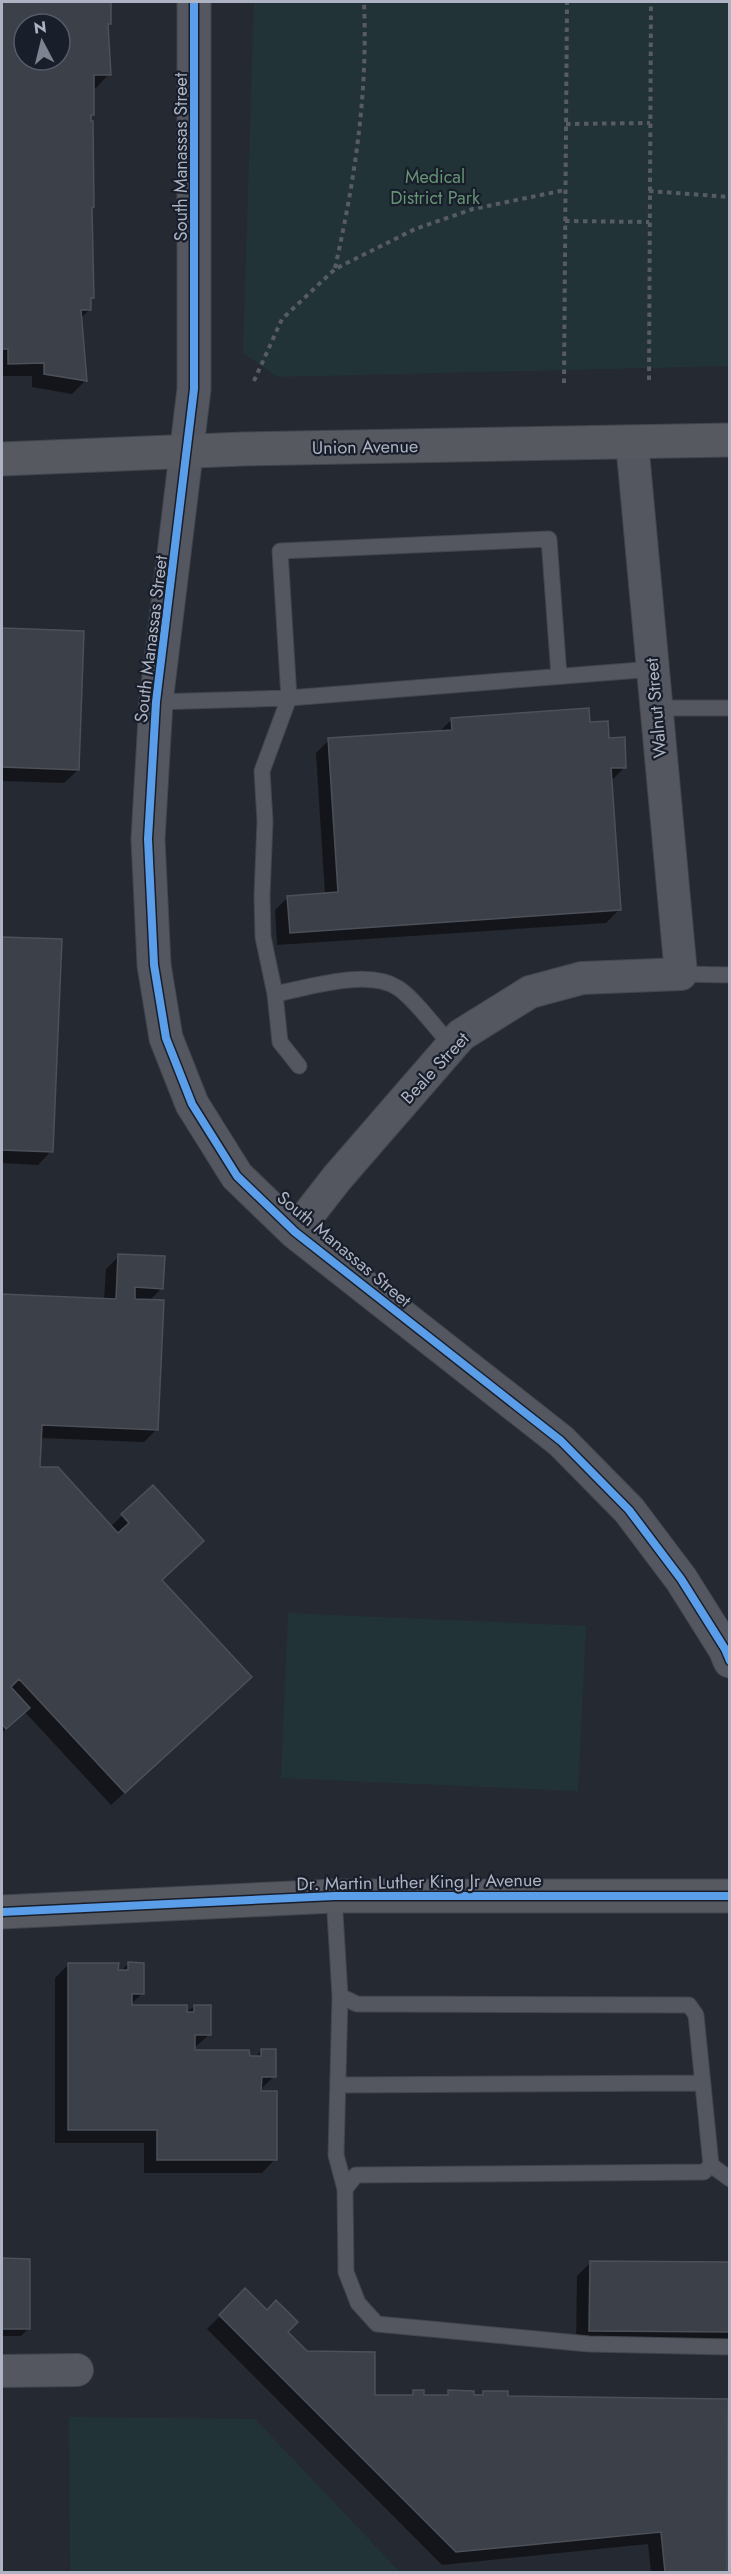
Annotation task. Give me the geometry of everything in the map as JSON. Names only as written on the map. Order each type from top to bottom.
[{"type":"main road","name":"Union Avenue","points":[[2,459],[186,452],[729,440]]},
{"type":"main road","name":"Dr. Martin Luther King Jr Avenue","points":[[2,1912],[334,1896],[729,1896]]},
{"type":"street","name":"South Manassas Street","points":[[194,2],[194,389],[156,702],[148,839],[154,965],[166,1038],[192,1104],[237,1176],[295,1232],[561,1441],[629,1510],[681,1579],[725,1649],[729,1661]]},
{"type":"street","name":"Walnut Street","points":[[632,442],[681,975]]},
{"type":"street","name":"Beale Street","points":[[295,1232],[337,1178],[461,1035],[530,992],[582,978],[681,975]]},
{"type":"street","points":[[2,2371],[77,2370]]},
{"type":"lane","points":[[299,1066],[280,1042],[275,994],[263,937],[265,821],[262,771],[289,698],[280,551],[549,539],[559,676]]},
{"type":"lane","points":[[156,702],[289,698],[653,669]]},
{"type":"lane","points":[[656,708],[729,708]]},
{"type":"lane","name":"Beale Street","points":[[681,975],[729,975]]},
{"type":"lane","points":[[275,994],[356,979],[378,980],[398,988],[452,1046]]},
{"type":"lane","points":[[334,1896],[340,1996],[336,2155],[345,2189],[346,2272],[358,2303],[377,2324],[589,2344],[729,2347]]},
{"type":"lane","points":[[340,1996],[357,2004],[689,2005],[696,2015],[711,2165],[729,2179]]},
{"type":"lane","points":[[338,2085],[703,2084]]},
{"type":"lane","points":[[345,2189],[356,2175],[704,2172],[711,2165]]},
{"type":"path","points":[[334,269],[353,185],[362,121],[366,56],[364,2]]},
{"type":"path","points":[[564,383],[567,2]]},
{"type":"path","points":[[649,380],[651,2]]},
{"type":"path","points":[[566,124],[650,123]]},
{"type":"path","points":[[254,381],[282,319],[334,269],[415,229],[463,213],[565,190]]},
{"type":"path","points":[[649,191],[729,197]]},
{"type":"path","points":[[565,221],[649,222]]},
{"type":"green space","name":"Medical District Park","points":[[254,2],[729,2],[729,366],[277,377],[243,353]]},
{"type":"green space","points":[[288,1613],[586,1626],[578,1791],[281,1778]]},
{"type":"green space","points":[[69,2417],[255,2419],[400,2572],[70,2572]]},
{"type":"building","points":[[2,2],[111,2],[111,24],[108,24],[111,75],[94,75],[94,115],[91,115],[91,121],[93,121],[94,298],[91,298],[91,310],[81,310],[87,381],[44,374],[44,363],[8,364],[8,349],[2,349]]},
{"type":"building","points":[[2,628],[84,631],[79,770],[2,767]]},
{"type":"building","points":[[589,708],[590,722],[608,721],[609,738],[625,737],[626,768],[611,768],[621,910],[290,933],[287,896],[338,892],[328,738],[452,730],[451,718]]},
{"type":"building","points":[[2,937],[62,939],[53,1152],[2,1150]]},
{"type":"building","points":[[118,1254],[165,1256],[163,1289],[135,1287],[135,1299],[164,1300],[158,1430],[42,1425],[40,1467],[58,1467],[118,1533],[129,1523],[121,1514],[153,1485],[204,1541],[162,1580],[252,1677],[125,1793],[19,1679],[11,1687],[30,1708],[6,1729],[2,1724],[2,1294],[116,1299]]},
{"type":"building","points":[[128,1962],[144,1963],[144,1994],[132,1994],[132,2005],[187,2005],[187,2012],[194,2012],[194,2005],[211,2005],[211,2035],[195,2035],[195,2050],[249,2050],[250,2056],[261,2056],[261,2049],[276,2049],[276,2077],[262,2077],[261,2091],[277,2091],[277,2160],[157,2160],[157,2130],[68,2130],[68,1963],[119,1963],[118,1970],[128,1970]]},
{"type":"building","points":[[2,2258],[30,2259],[30,2329],[2,2329]]},
{"type":"building","points":[[590,2261],[730,2262],[730,2332],[589,2331]]},
{"type":"building","points":[[245,2288],[267,2310],[276,2300],[298,2322],[288,2332],[307,2351],[375,2352],[375,2395],[413,2395],[413,2390],[424,2390],[424,2395],[448,2395],[448,2390],[474,2391],[474,2395],[483,2395],[483,2391],[508,2391],[508,2396],[728,2399],[727,2572],[665,2572],[661,2532],[456,2552],[219,2315]]},
{"type":"cycle path","points":[[194,2],[194,389],[156,702],[148,839],[154,965],[166,1038],[192,1104],[237,1176],[295,1232],[561,1441],[629,1510],[681,1579],[725,1649],[730,1661]]},
{"type":"cycle path","points":[[2,1912],[334,1896],[730,1896]]}]
